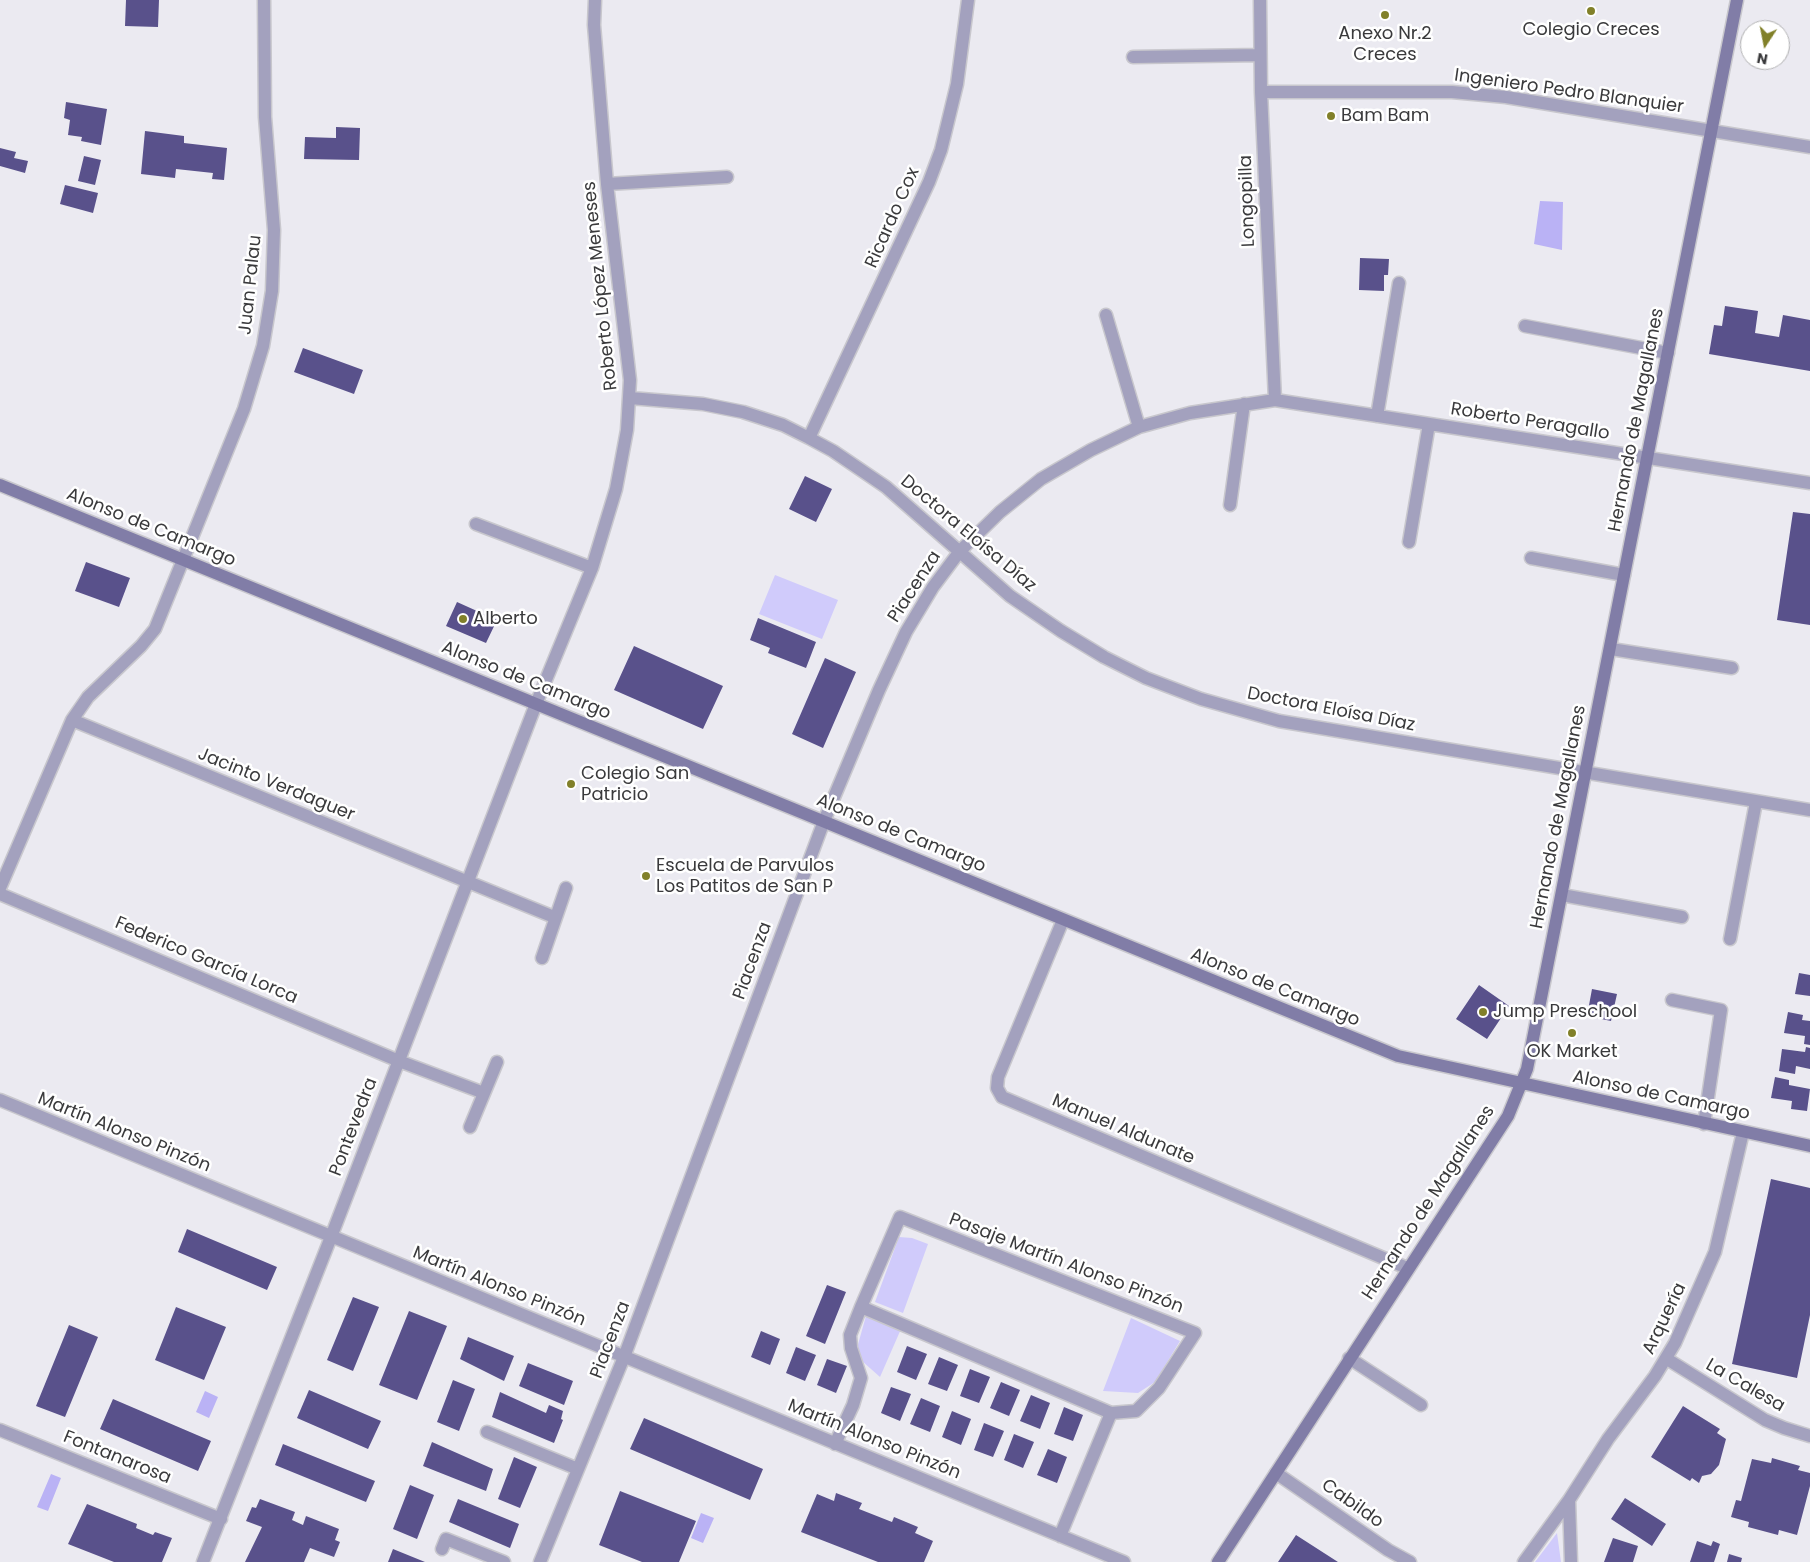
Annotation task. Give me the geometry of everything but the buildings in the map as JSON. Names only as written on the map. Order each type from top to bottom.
[{"type":"street","name":"Juan Palau","points":[[0,888],[72,720],[88,697],[141,646],[155,629],[244,408],[263,346],[272,291],[274,230],[265,117],[264,0]]},
{"type":"street","name":"Roberto López Meneses","points":[[536,704],[592,568],[618,480],[630,398],[630,380],[607,184],[594,25],[595,0]]},
{"type":"street","name":"Ricardo Cox","points":[[809,438],[930,182],[945,134],[957,84],[968,0]]},
{"type":"street","name":"Longopilla","points":[[1260,0],[1261,92],[1275,400]]},
{"type":"street","name":"Hernando de Magallanes","points":[[1218,1562],[1407,1268],[1508,1116],[1522,1085],[1527,1069],[1562,895],[1737,0]]},
{"type":"street","points":[[1133,57],[1260,55]]},
{"type":"street","name":"Ingeniero Pedro Blanquier","points":[[1261,92],[1452,92],[1506,97],[1810,147]]},
{"type":"street","points":[[607,184],[727,177]]},
{"type":"street","points":[[1377,416],[1399,283]]},
{"type":"street","points":[[1106,315],[1139,427]]},
{"type":"street","points":[[1525,326],[1668,353]]},
{"type":"street","name":"Doctora Eloísa Díaz","points":[[630,398],[703,404],[743,412],[783,425],[809,438],[833,451],[886,487],[1010,596],[1061,631],[1104,657],[1146,678],[1201,699],[1279,721],[1810,810]]},
{"type":"street","name":"Piacenza","points":[[540,1562],[624,1357],[824,821],[906,632],[933,587],[960,551],[1000,512],[1042,479],[1091,450],[1139,427],[1190,413],[1275,400]]},
{"type":"street","name":"Roberto Peragallo","points":[[1275,400],[1810,483]]},
{"type":"street","points":[[1230,505],[1244,404]]},
{"type":"street","points":[[1409,542],[1429,424]]},
{"type":"street","name":"Alonso de Camargo","points":[[0,485],[1398,1056],[1522,1085],[1810,1146]]},
{"type":"street","points":[[476,524],[592,568]]},
{"type":"street","points":[[1531,558],[1624,575]]},
{"type":"street","points":[[1610,649],[1732,668]]},
{"type":"street","name":"Pontevedra","points":[[203,1562],[331,1237],[536,704]]},
{"type":"street","name":"Jacinto Verdaguer","points":[[72,720],[554,918]]},
{"type":"street","points":[[1730,939],[1756,802]]},
{"type":"street","points":[[542,958],[554,918],[566,888]]},
{"type":"street","name":"Federico García Lorca","points":[[0,894],[399,1061],[484,1093]]},
{"type":"street","points":[[1562,895],[1682,917]]},
{"type":"street","name":"Manuel Aldunate","points":[[1063,920],[998,1078],[997,1088],[1002,1098],[1407,1268]]},
{"type":"street","points":[[1672,1000],[1721,1010],[1704,1124]]},
{"type":"street","points":[[470,1128],[497,1062]]},
{"type":"street","name":"Martín Alonso Pinzón","points":[[0,1100],[1124,1562]]},
{"type":"street","name":"Arquería","points":[[1524,1562],[1569,1500],[1608,1439],[1667,1359],[1689,1316],[1715,1252],[1742,1132]]},
{"type":"street","name":"Pasaje Martín Alonso Pinzón","points":[[836,1444],[853,1405],[861,1378],[851,1348],[850,1336],[861,1307],[900,1217],[1195,1333],[1159,1388],[1136,1411],[1111,1412],[861,1307]]},
{"type":"street","points":[[1349,1358],[1421,1405]]},
{"type":"street","name":"La Calesa","points":[[1667,1359],[1765,1420],[1810,1436]]},
{"type":"street","points":[[1060,1536],[1111,1412]]},
{"type":"street","name":"Fontanarosa","points":[[0,1430],[221,1519]]},
{"type":"street","points":[[487,1432],[578,1469]]},
{"type":"street","name":"Cabildo","points":[[1276,1473],[1388,1550],[1410,1562]]},
{"type":"street","points":[[1569,1500],[1571,1562]]},
{"type":"street","points":[[442,1549],[446,1539],[504,1562]]},
{"type":"shaded area","points":[[1540,201],[1563,202],[1562,250],[1534,244]]},
{"type":"shaded area","points":[[775,575],[838,600],[822,639],[759,614]]},
{"type":"shaded area","points":[[899,1237],[912,1238],[928,1244],[903,1313],[875,1302]]},
{"type":"shaded area","points":[[866,1316],[901,1329],[880,1377],[862,1361],[857,1348]]},
{"type":"shaded area","points":[[1131,1318],[1180,1341],[1155,1382],[1138,1393],[1103,1391]]},
{"type":"shaded area","points":[[205,1391],[218,1397],[209,1418],[196,1412]]},
{"type":"shaded area","points":[[51,1474],[61,1478],[48,1511],[37,1507]]},
{"type":"shaded area","points":[[701,1513],[714,1518],[703,1543],[691,1538]]},
{"type":"shaded area","points":[[1557,1533],[1561,1562],[1535,1562]]},
{"type":"place","name":"Colegio Creces","points":[[1591,11]]},
{"type":"place","name":"Anexo Nr.2 Creces","points":[[1385,15]]},
{"type":"place","name":"Bam Bam","points":[[1331,116]]},
{"type":"place","name":"Alberto","points":[[463,619]]},
{"type":"place","name":"Colegio San Patricio","points":[[571,784]]},
{"type":"place","name":"Escuela de Parvulos Los Patitos de San P","points":[[646,876]]},
{"type":"place","name":"Jump Preschool","points":[[1483,1012]]},
{"type":"place","name":"OK Market","points":[[1572,1033]]}]
